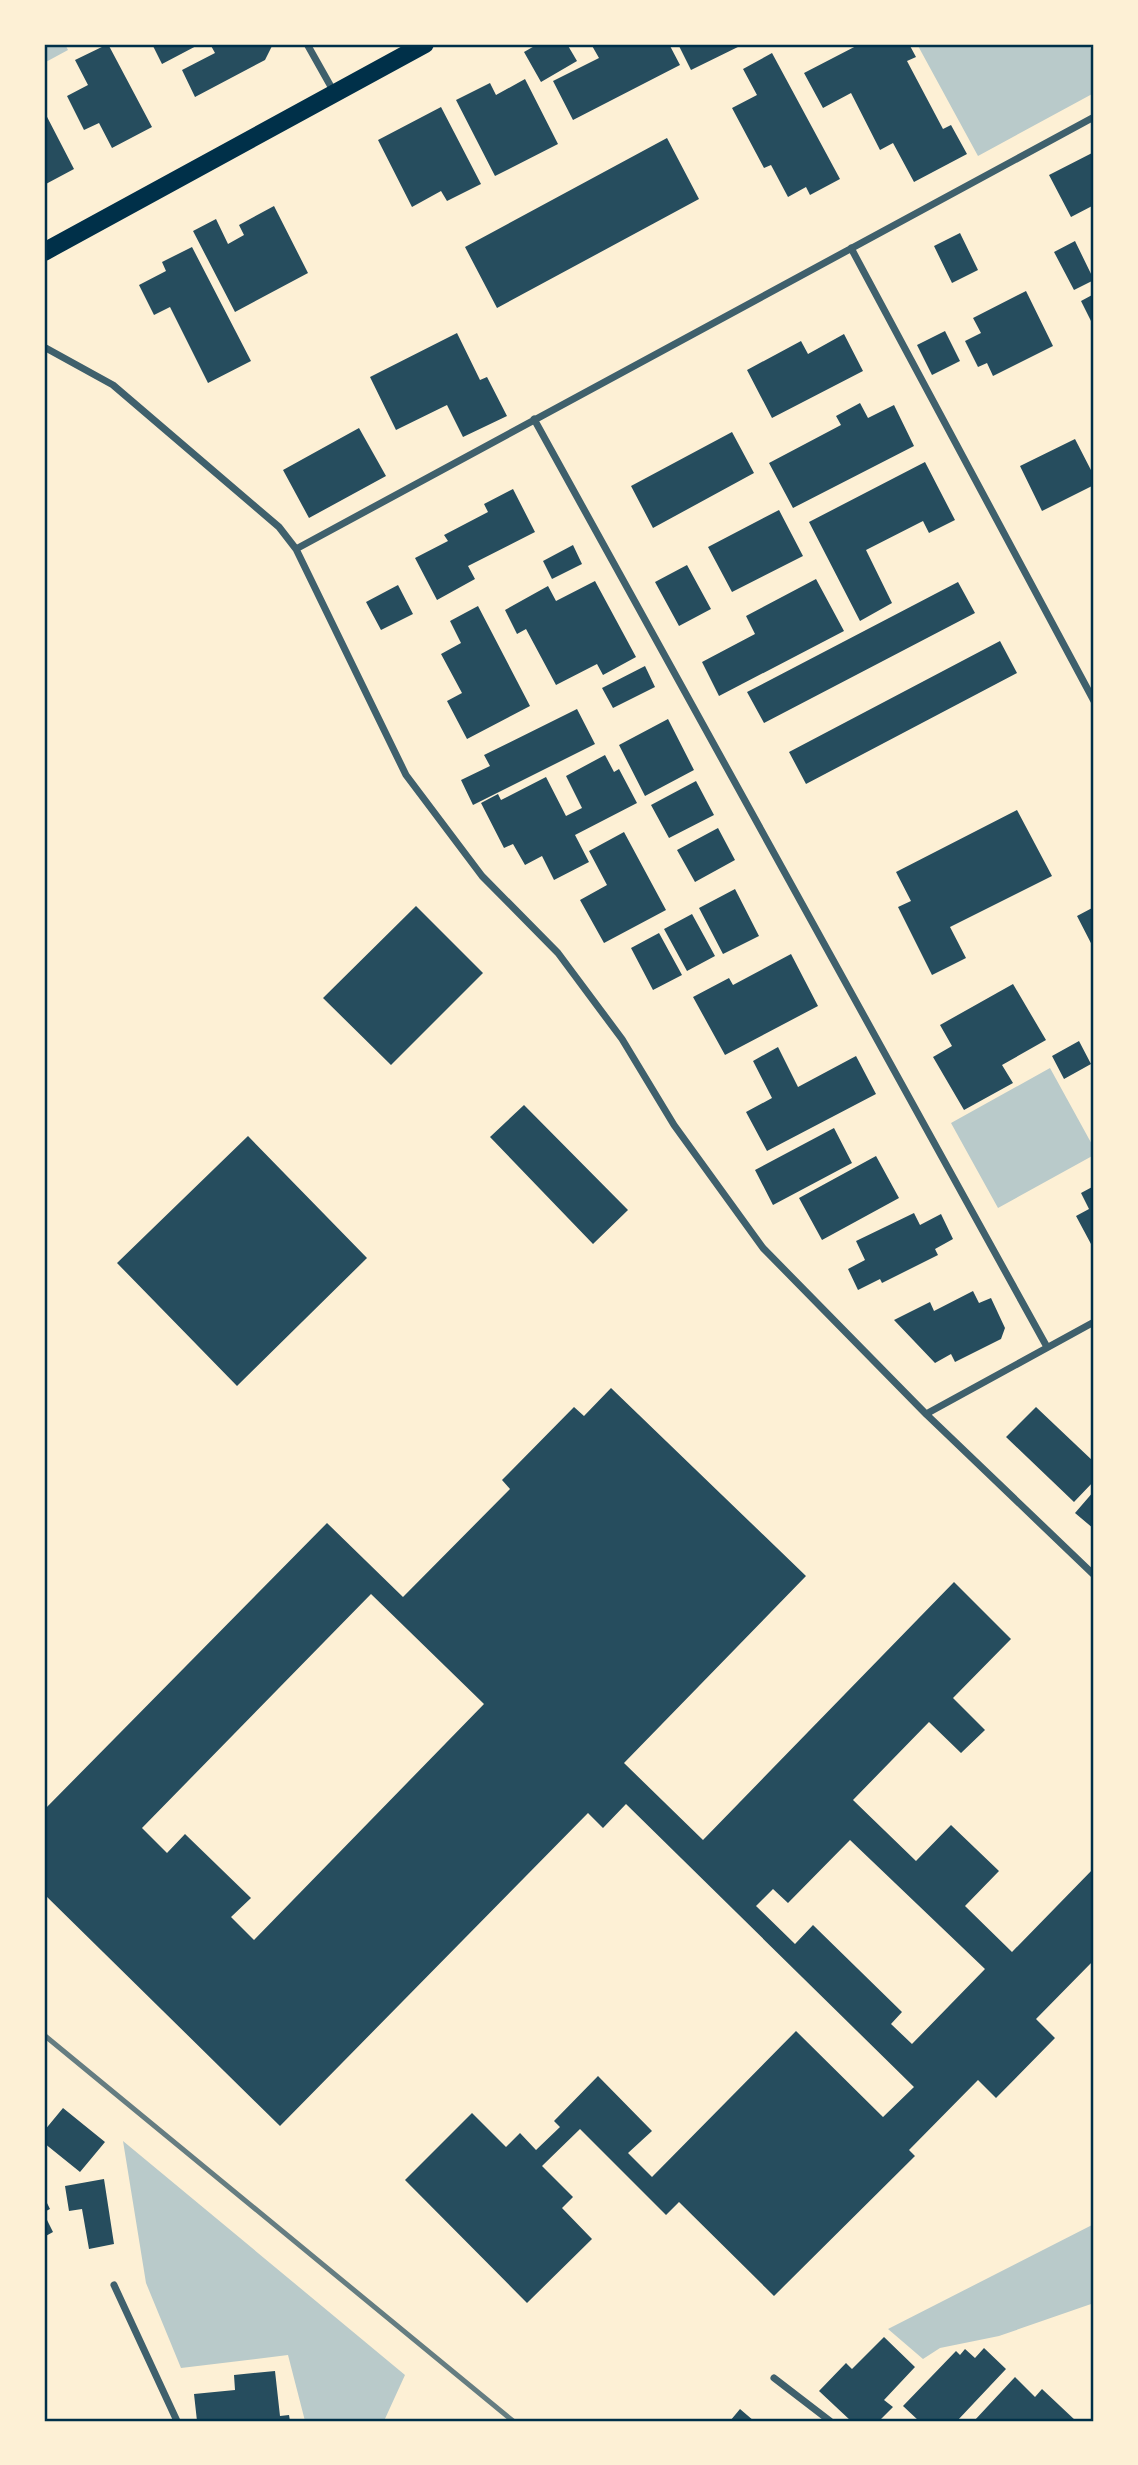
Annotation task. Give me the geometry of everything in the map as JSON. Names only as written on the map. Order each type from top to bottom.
[{"type":"main road","points":[[44,252],[425,44]]},
{"type":"street","points":[[307,44],[334,93]]},
{"type":"street","points":[[296,550],[1094,117]]},
{"type":"street","points":[[851,248],[1094,701]]},
{"type":"street","points":[[44,347],[113,385],[279,527],[296,550],[406,775],[482,876],[558,953],[622,1039],[674,1125],[763,1248],[926,1414],[1094,1575]]},
{"type":"street","points":[[534,419],[1047,1347]]},
{"type":"street","points":[[926,1414],[1094,1322]]},
{"type":"street","points":[[114,2285],[177,2421]]},
{"type":"street","points":[[774,2378],[830,2421]]},
{"type":"shaded area","points":[[44,44],[65,44],[68,50],[44,63]]},
{"type":"shaded area","points":[[917,44],[1088,44],[1094,55],[1094,93],[978,156]]},
{"type":"shaded area","points":[[1050,1068],[1094,1148],[1094,1155],[998,1208],[951,1123]]},
{"type":"shaded area","points":[[123,2141],[405,2375],[384,2421],[305,2421],[288,2355],[181,2368],[146,2283]]},
{"type":"shaded area","points":[[1094,2224],[1094,2303],[999,2336],[940,2348],[923,2359],[888,2329]]},
{"type":"building","points":[[108,44],[152,127],[112,148],[99,123],[84,130],[67,96],[88,85],[75,60]]},
{"type":"building","points":[[152,44],[200,44],[162,64]]},
{"type":"building","points":[[210,44],[273,44],[265,60],[195,97],[182,70],[215,53]]},
{"type":"building","points":[[538,44],[567,44],[577,61],[541,82],[524,52]]},
{"type":"building","points":[[591,44],[669,44],[680,65],[573,120],[553,81],[599,58]]},
{"type":"building","points":[[678,44],[744,44],[691,70]]},
{"type":"building","points":[[860,44],[909,44],[916,57],[907,61],[943,129],[951,125],[967,154],[914,182],[893,143],[880,150],[851,93],[823,108],[804,73]]},
{"type":"building","points":[[772,53],[840,179],[810,195],[806,187],[788,197],[771,165],[764,168],[732,108],[757,95],[743,69]]},
{"type":"building","points":[[525,79],[558,144],[495,176],[456,100],[490,83],[496,95]]},
{"type":"building","points":[[441,107],[481,184],[447,201],[441,191],[412,207],[378,140]]},
{"type":"building","points":[[44,111],[74,169],[44,185]]},
{"type":"building","points":[[667,138],[699,199],[497,308],[465,247]]},
{"type":"building","points":[[1094,152],[1094,205],[1071,217],[1049,175]]},
{"type":"building","points":[[274,206],[308,273],[235,312],[193,231],[216,219],[228,244],[244,235],[239,225]]},
{"type":"building","points":[[960,233],[978,270],[952,283],[934,246]]},
{"type":"building","points":[[1075,241],[1094,280],[1074,290],[1054,252]]},
{"type":"building","points":[[192,247],[251,361],[208,383],[170,307],[154,315],[139,285],[166,271],[162,262]]},
{"type":"building","points":[[1026,291],[1053,346],[993,376],[987,363],[978,367],[965,341],[981,333],[973,318]]},
{"type":"building","points":[[1094,294],[1094,327],[1081,301]]},
{"type":"building","points":[[945,331],[960,361],[932,375],[917,345]]},
{"type":"building","points":[[457,333],[480,380],[487,377],[507,416],[463,437],[447,405],[396,430],[370,377]]},
{"type":"building","points":[[844,334],[863,371],[772,418],[747,370],[801,341],[808,354]]},
{"type":"building","points":[[860,403],[868,418],[894,405],[914,446],[793,508],[769,463],[841,425],[836,416]]},
{"type":"building","points":[[359,428],[386,476],[309,518],[283,470]]},
{"type":"building","points":[[732,432],[754,473],[653,528],[631,486]]},
{"type":"building","points":[[1075,439],[1094,476],[1094,485],[1042,511],[1020,466]]},
{"type":"building","points":[[925,462],[955,520],[929,533],[923,521],[866,550],[892,603],[860,621],[809,522]]},
{"type":"building","points":[[513,489],[535,532],[468,566],[475,579],[437,600],[415,558],[448,541],[444,535],[488,512],[484,504]]},
{"type":"building","points":[[779,510],[803,556],[732,592],[708,547]]},
{"type":"building","points":[[573,545],[582,564],[552,579],[543,561]]},
{"type":"building","points":[[687,565],[711,609],[679,626],[655,582]]},
{"type":"building","points":[[816,579],[844,631],[719,696],[702,662],[755,634],[746,616]]},
{"type":"building","points":[[595,581],[636,657],[603,675],[597,664],[556,685],[526,629],[517,634],[505,610],[548,586],[556,601]]},
{"type":"building","points":[[958,582],[975,613],[764,723],[747,692]]},
{"type":"building","points":[[398,585],[413,614],[381,630],[366,602]]},
{"type":"building","points":[[478,606],[530,706],[467,739],[447,701],[462,693],[441,654],[461,643],[450,621]]},
{"type":"building","points":[[1000,641],[1017,673],[806,784],[789,752]]},
{"type":"building","points":[[645,666],[655,687],[613,708],[602,688]]},
{"type":"building","points":[[577,709],[595,744],[473,805],[461,780],[490,766],[484,755]]},
{"type":"building","points":[[668,719],[694,770],[645,796],[619,745]]},
{"type":"building","points":[[605,755],[614,772],[619,769],[637,803],[575,835],[589,862],[554,880],[542,856],[525,865],[513,844],[504,848],[481,803],[498,794],[501,800],[546,777],[566,816],[582,808],[566,776]]},
{"type":"building","points":[[696,781],[714,815],[669,838],[651,805]]},
{"type":"building","points":[[1017,810],[1052,876],[950,927],[966,958],[932,975],[898,907],[911,901],[896,872]]},
{"type":"building","points":[[718,828],[735,860],[695,882],[677,850]]},
{"type":"building","points":[[624,832],[666,910],[604,943],[580,900],[607,885],[589,851]]},
{"type":"building","points":[[735,889],[759,936],[723,954],[699,908]]},
{"type":"building","points":[[416,906],[483,973],[391,1065],[323,998]]},
{"type":"building","points":[[1094,907],[1094,949],[1077,916]]},
{"type":"building","points":[[692,914],[715,956],[687,971],[664,929]]},
{"type":"building","points":[[659,933],[682,975],[653,990],[631,948]]},
{"type":"building","points":[[791,954],[818,1006],[725,1055],[693,997],[729,978],[733,985]]},
{"type":"building","points":[[1013,984],[1046,1040],[1002,1065],[1013,1083],[964,1110],[933,1057],[952,1046],[940,1025]]},
{"type":"building","points":[[1079,1041],[1091,1064],[1064,1079],[1052,1056]]},
{"type":"building","points":[[778,1047],[798,1087],[856,1056],[876,1094],[767,1151],[746,1112],[772,1098],[753,1061]]},
{"type":"building","points":[[524,1105],[628,1210],[593,1244],[490,1137]]},
{"type":"building","points":[[834,1128],[852,1163],[773,1205],[755,1170]]},
{"type":"building","points":[[248,1136],[367,1258],[237,1386],[117,1263]]},
{"type":"building","points":[[876,1156],[899,1198],[822,1240],[799,1198]]},
{"type":"building","points":[[1094,1186],[1094,1243],[1091,1244],[1076,1216],[1089,1209],[1081,1193]]},
{"type":"building","points":[[914,1213],[920,1225],[941,1214],[953,1239],[935,1249],[938,1255],[882,1283],[880,1279],[858,1290],[848,1269],[865,1260],[856,1241]]},
{"type":"building","points":[[973,1291],[979,1303],[991,1298],[1005,1328],[1001,1339],[955,1362],[951,1354],[935,1363],[894,1320],[930,1302],[934,1311]]},
{"type":"building","points":[[611,1388],[806,1576],[624,1763],[703,1840],[954,1582],[1011,1639],[953,1698],[985,1730],[961,1753],[929,1722],[853,1800],[916,1861],[951,1825],[999,1871],[965,1906],[1012,1952],[1094,1868],[1094,1960],[1036,2019],[1055,2038],[996,2098],[978,2080],[909,2150],[915,2156],[774,2296],[679,2202],[666,2215],[580,2129],[542,2166],[573,2197],[562,2208],[592,2239],[527,2303],[405,2180],[472,2113],[506,2147],[520,2133],[536,2150],[560,2127],[554,2121],[598,2076],[652,2131],[628,2153],[652,2177],[796,2031],[883,2117],[914,2087],[626,1804],[603,1828],[588,1813],[280,2126],[44,1894],[44,1810],[327,1523],[403,1597],[510,1489],[502,1480],[574,1407],[584,1416]],"holes":[[[371,1594],[484,1704],[254,1940],[231,1917],[251,1898],[185,1834],[167,1853],[142,1828]],[[850,1840],[985,1969],[912,2044],[891,2024],[902,2012],[813,1925],[795,1944],[756,1906],[773,1889],[788,1903]]]},
{"type":"building","points":[[1036,1407],[1094,1462],[1094,1481],[1074,1502],[1006,1437]]},
{"type":"building","points":[[1094,1491],[1094,1529],[1075,1513]]},
{"type":"building","points":[[63,2108],[105,2142],[80,2172],[44,2143],[44,2131]]},
{"type":"building","points":[[104,2179],[114,2244],[89,2249],[82,2209],[69,2211],[65,2186]]},
{"type":"building","points":[[44,2197],[50,2209],[44,2212]]},
{"type":"building","points":[[44,2214],[53,2232],[44,2237]]},
{"type":"building","points":[[884,2337],[915,2367],[884,2400],[893,2407],[879,2421],[851,2421],[819,2391],[846,2363],[852,2369]]},
{"type":"building","points":[[984,2348],[1006,2369],[957,2421],[919,2421],[903,2406],[956,2351],[960,2355],[965,2349],[975,2358]]},
{"type":"building","points":[[275,2371],[280,2416],[289,2415],[290,2421],[197,2421],[194,2394],[235,2390],[234,2375]]},
{"type":"building","points":[[1015,2377],[1035,2397],[1042,2389],[1076,2421],[974,2421]]},
{"type":"building","points":[[740,2409],[754,2421],[730,2421]]},
{"type":"railway","points":[[44,2035],[513,2421]]}]
